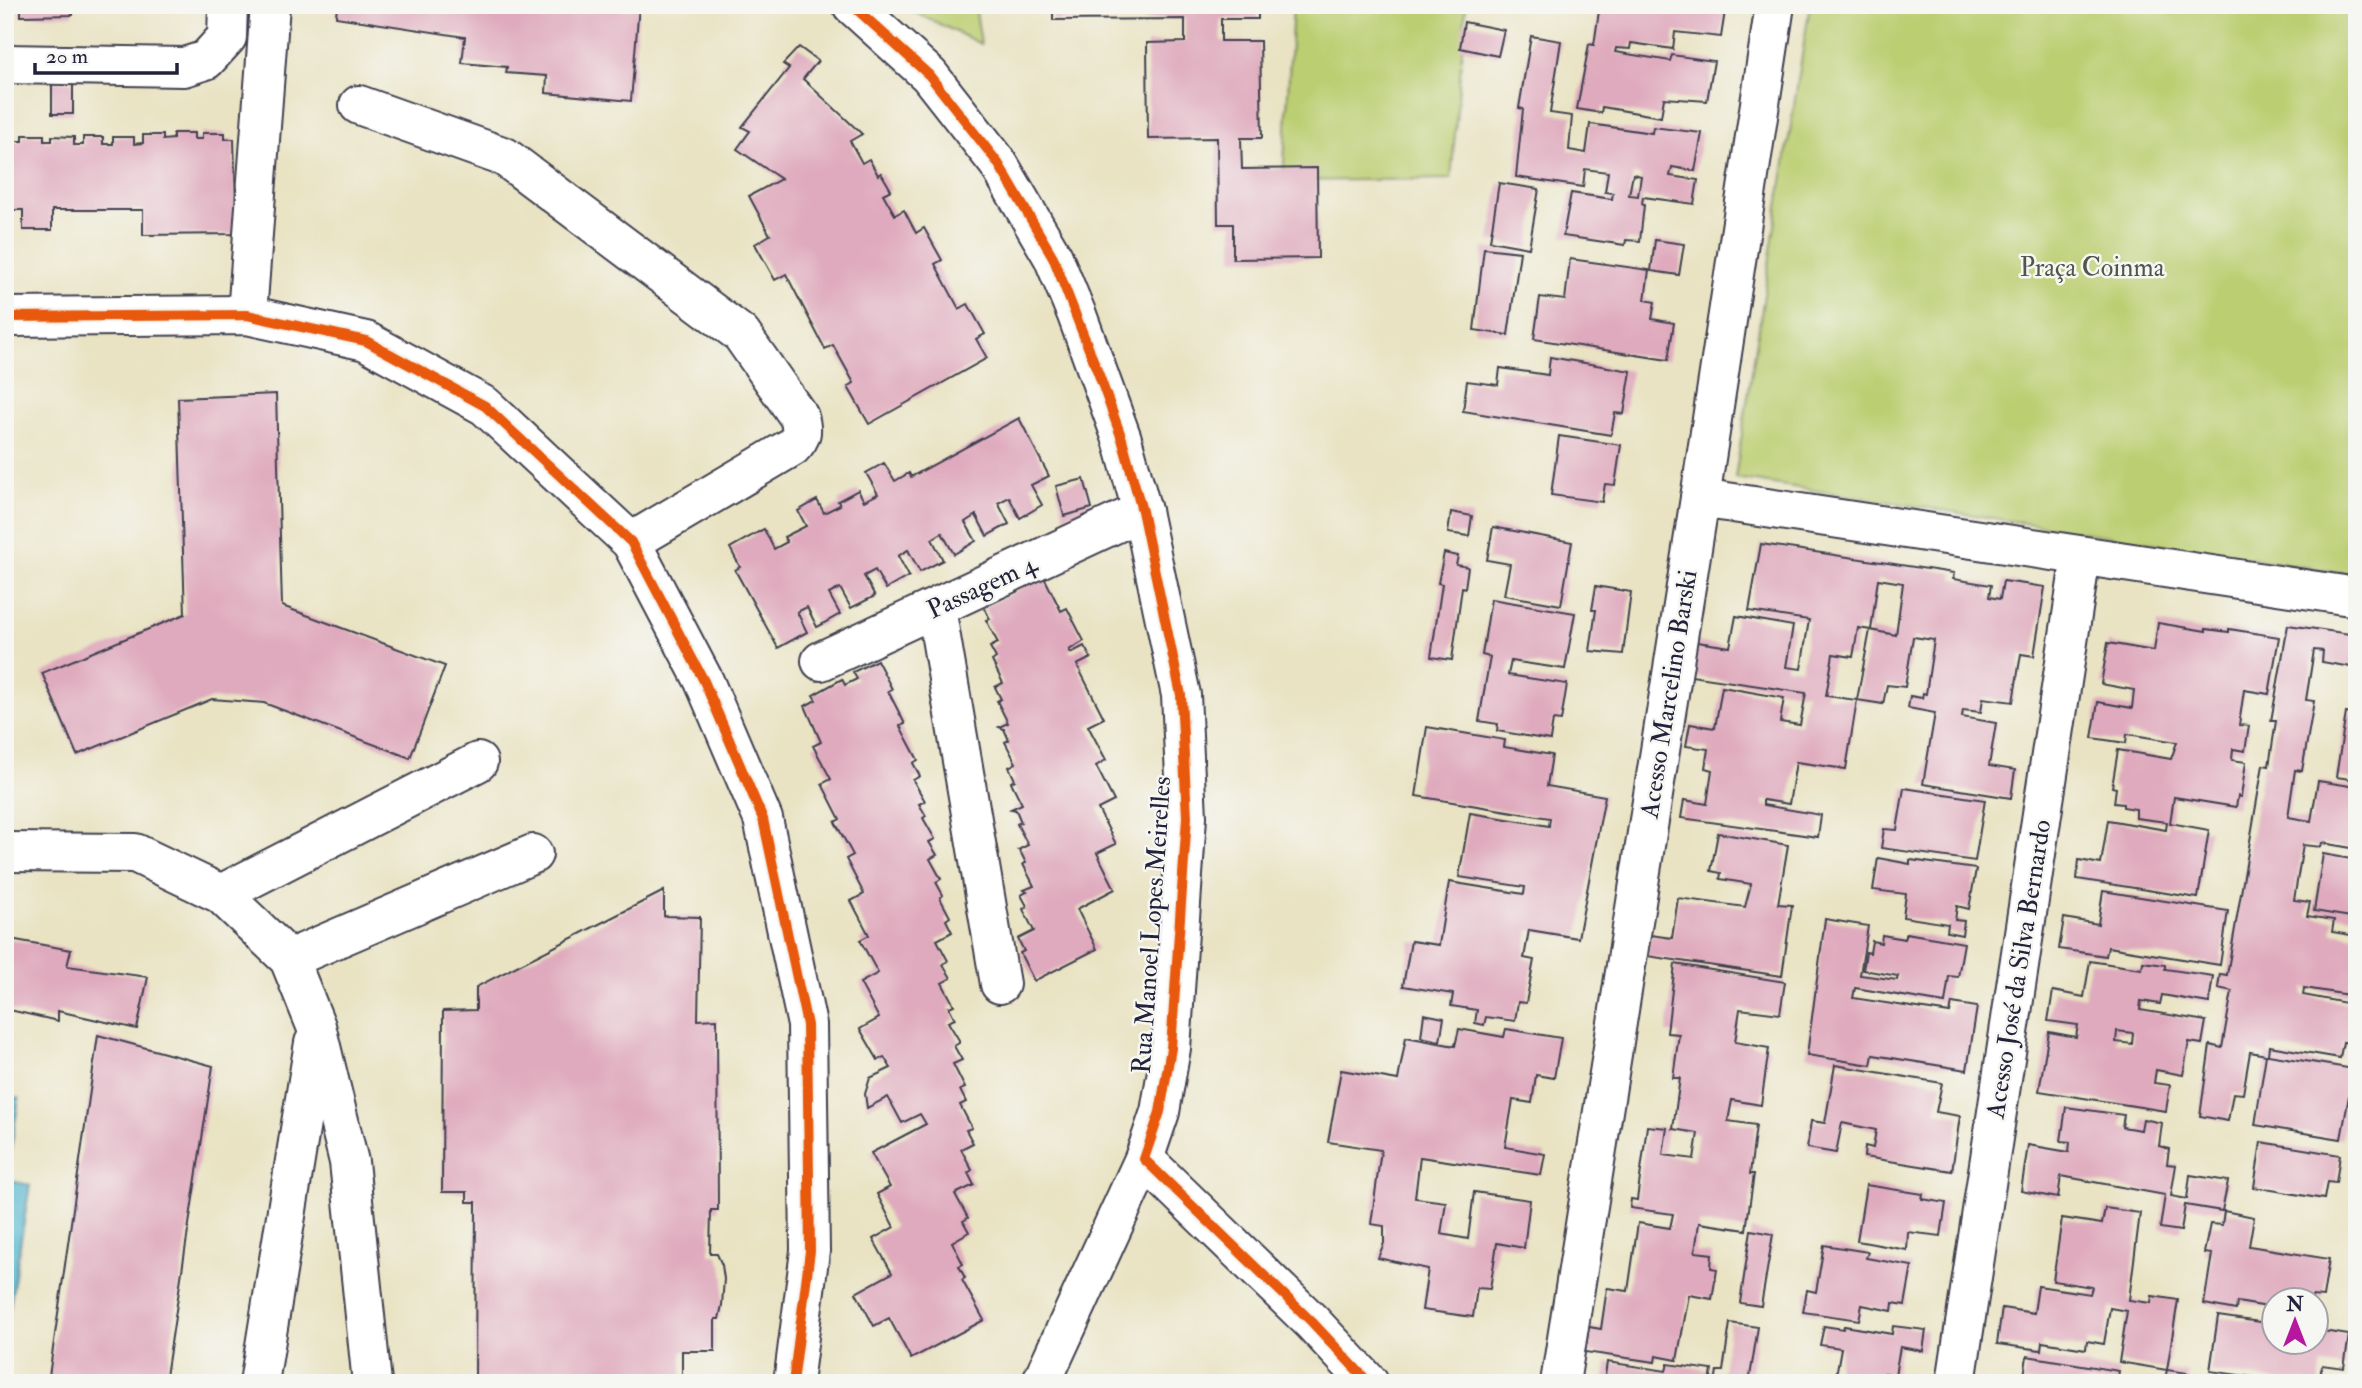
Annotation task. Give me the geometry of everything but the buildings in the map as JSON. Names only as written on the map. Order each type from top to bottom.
[{"type":"street","points":[[5,64],[184,67],[206,60],[227,37],[228,5]]},
{"type":"street","points":[[247,316],[270,5]]},
{"type":"street","name":"Rua Manoel Lopes Meirelles","points":[[852,5],[929,75],[998,163],[1053,257],[1100,375],[1122,439],[1142,510],[1181,695],[1187,817],[1171,1048],[1160,1112],[1144,1159],[1041,1383]]},
{"type":"street","name":"Acesso Marcelino Barski","points":[[1560,1383],[1775,5]]},
{"type":"street","points":[[359,105],[505,157],[741,334],[799,417],[803,428],[800,439],[792,447],[631,542]]},
{"type":"street","points":[[5,317],[247,316],[366,341],[485,405],[631,542],[704,681],[764,819],[807,1026],[810,1251],[793,1383]]},
{"type":"street","points":[[1700,498],[2357,597]]},
{"type":"street","name":"Passagem 4","points":[[821,661],[1142,510]]},
{"type":"street","name":"Acesso José da Silva Bernardo","points":[[1956,1383],[2081,556]]},
{"type":"street","points":[[936,608],[1000,984]]},
{"type":"street","points":[[221,894],[478,762]]},
{"type":"street","points":[[5,852],[135,853],[221,894],[289,959],[316,1026],[349,1162],[372,1383]]},
{"type":"street","points":[[289,959],[533,854]]},
{"type":"street","points":[[259,1383],[316,1026]]},
{"type":"street","points":[[1144,1159],[1312,1322],[1369,1383]]},
{"type":"green space","points":[[900,5],[975,5],[981,44]]},
{"type":"green space","points":[[1293,5],[1466,5],[1451,179],[1283,181]]},
{"type":"green space","name":"Praça Coinma","points":[[1810,5],[2357,5],[2357,575],[1735,478]]},
{"type":"water","points":[[5,1095],[19,1098],[6,1180],[30,1185],[7,1325],[5,1324]]},
{"type":"cycle path","points":[[852,5],[929,75],[998,163],[1053,257],[1122,439],[1142,511],[1181,695],[1187,817],[1171,1048],[1160,1112],[1144,1159],[1312,1322],[1369,1383]]},
{"type":"cycle path","points":[[5,317],[247,315],[366,341],[485,406],[631,542],[704,681],[763,819],[807,1025],[810,1251],[793,1383]]}]
